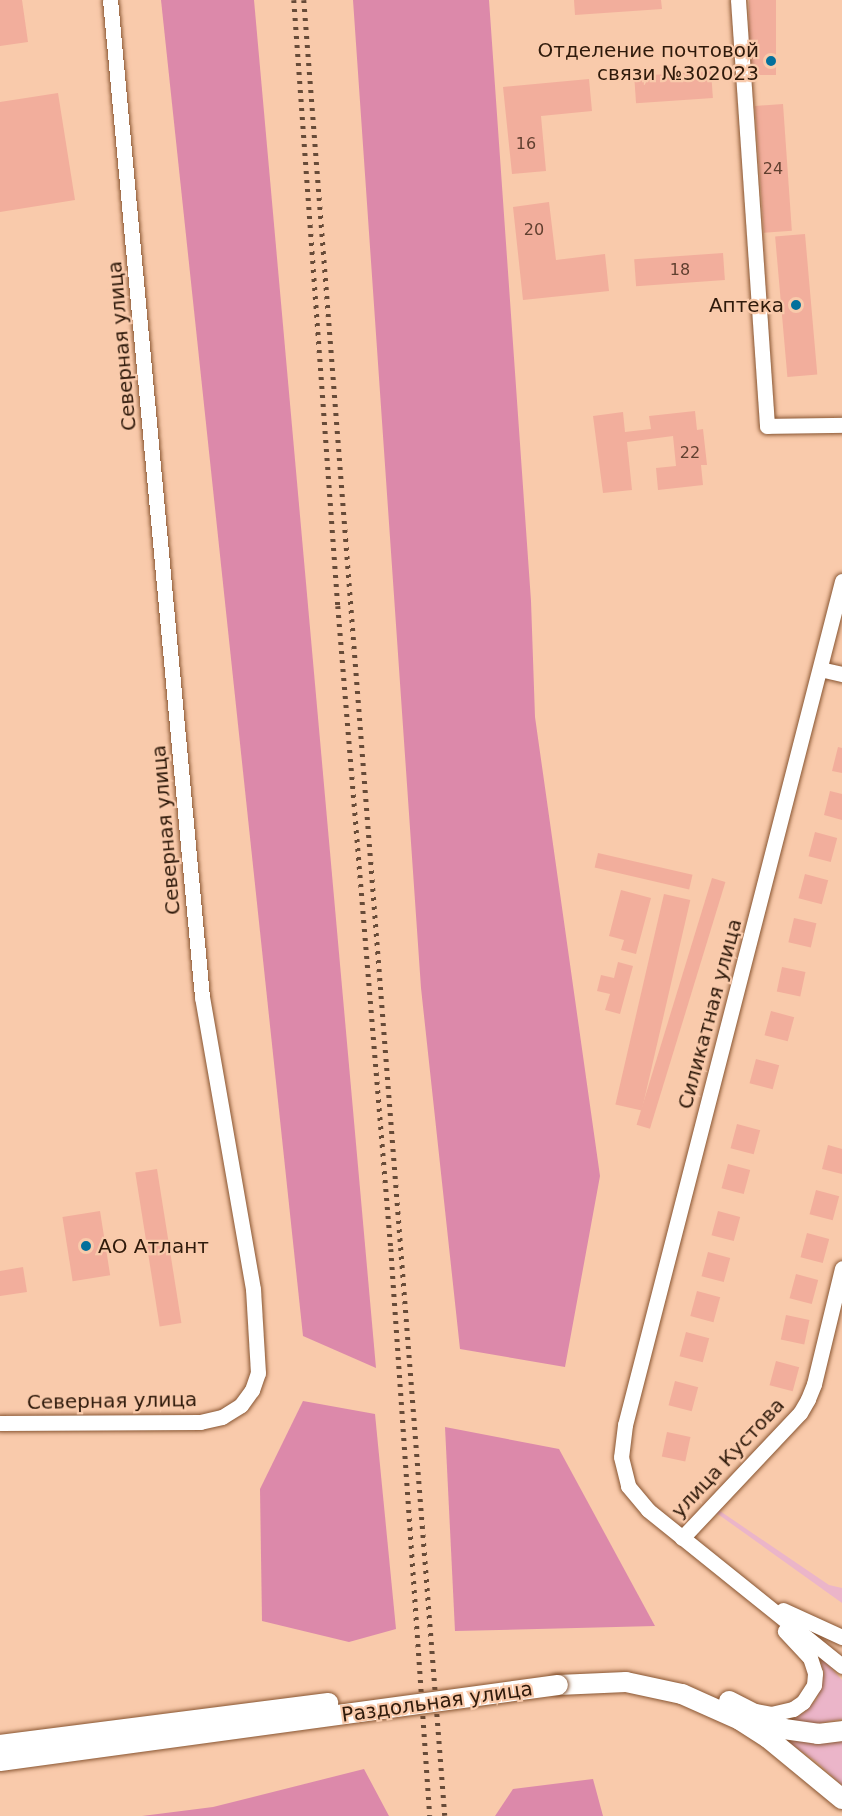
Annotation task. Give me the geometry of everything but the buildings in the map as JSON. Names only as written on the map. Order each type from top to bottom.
[{"type":"main road","name":"Раздольная улица","points":[[0,1761],[556,1680],[614,1669],[662,1675],[691,1684],[784,1729],[802,1733],[842,1731]]},
{"type":"main road","name":"Раздольная улица","points":[[0,1745],[556,1680],[626,1682],[655,1686],[691,1697],[740,1720],[768,1738],[842,1799]]},
{"type":"street","name":"Северная улица","points":[[0,1423],[200,1422],[222,1417],[241,1405],[252,1390],[258,1373],[253,1289],[202,997],[110,0]]},
{"type":"street","points":[[738,0],[767,426],[842,425]]},
{"type":"street","name":"Силикатная улица","points":[[682,1538],[636,1498],[628,1486],[621,1457],[625,1425],[842,581]]},
{"type":"street","points":[[820,669],[842,674]]},
{"type":"street","name":"улица Кустова","points":[[682,1538],[800,1413],[814,1384],[842,1268]]},
{"type":"street","points":[[682,1538],[842,1666]]},
{"type":"street","points":[[753,1596],[842,1637]]},
{"type":"street","points":[[748,1710],[771,1714],[793,1709],[810,1692],[815,1672],[805,1652],[753,1596]]},
{"type":"shaded area","points":[[161,0],[254,0],[376,1368],[303,1336]]},
{"type":"shaded area","points":[[353,0],[489,0],[531,601],[535,717],[600,1176],[565,1367],[460,1349],[421,988]]},
{"type":"shaded area","points":[[303,1401],[375,1414],[396,1629],[349,1642],[262,1621],[260,1489]]},
{"type":"shaded area","points":[[445,1427],[559,1449],[655,1626],[455,1631]]},
{"type":"shaded area","points":[[717,1509],[829,1585],[842,1588],[842,1603],[715,1512]]},
{"type":"shaded area","points":[[819,1655],[842,1680],[842,1719],[814,1724],[791,1720],[805,1712],[817,1699],[824,1673]]},
{"type":"shaded area","points":[[780,1736],[842,1738],[842,1785],[817,1762]]},
{"type":"shaded area","points":[[364,1769],[389,1816],[142,1816],[213,1807]]},
{"type":"shaded area","points":[[593,1779],[603,1816],[495,1816],[513,1789]]},
{"type":"railway","points":[[294,0],[338,606],[391,1249],[430,1816]]},
{"type":"railway","points":[[304,0],[445,1816]]},
{"type":"place","name":"Отделение почтовой связи №302023","points":[[771,61]]},
{"type":"place","name":"Аптека","points":[[796,305]]},
{"type":"place","name":"АО Атлант","points":[[86,1246]]}]
